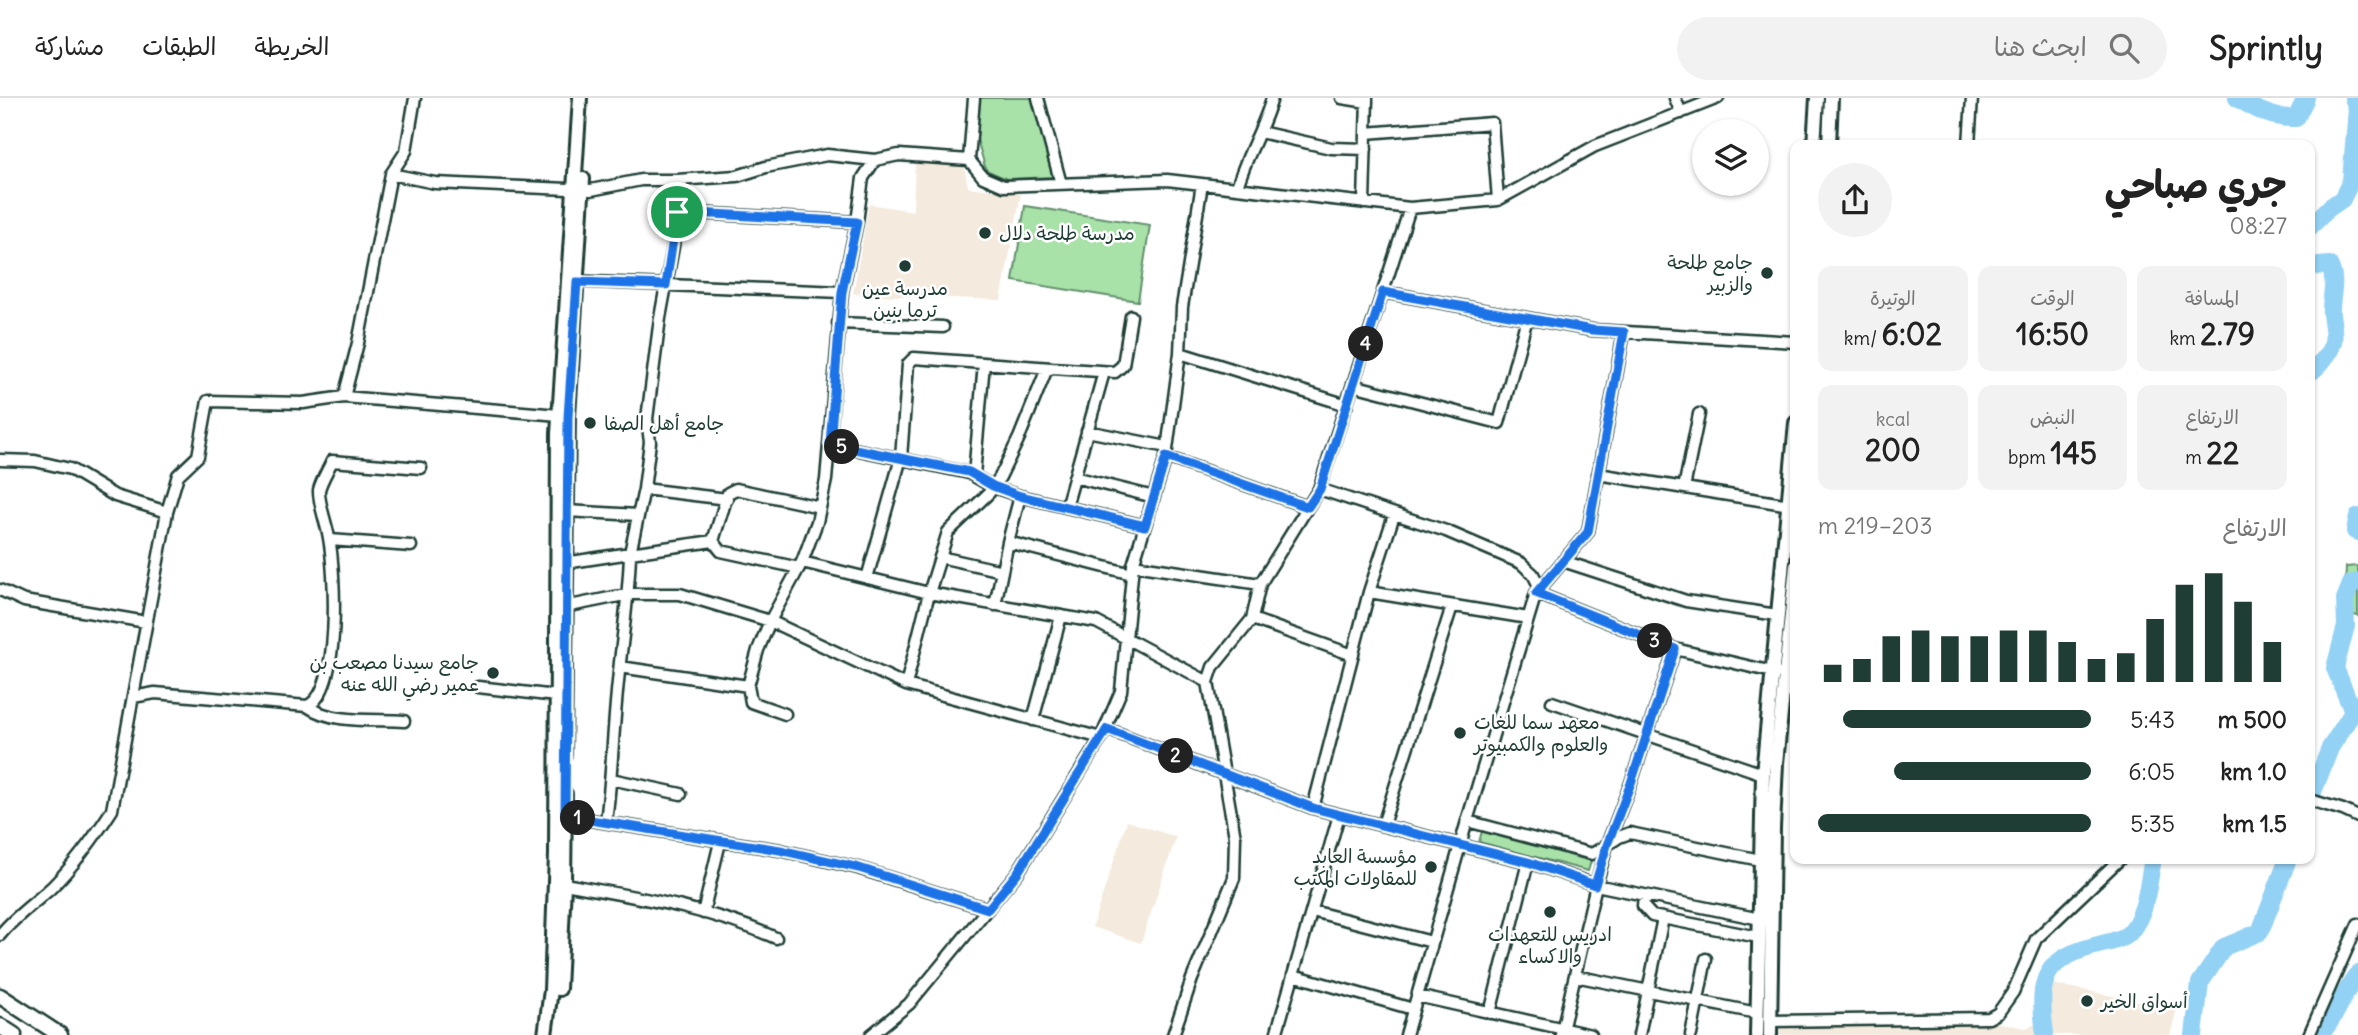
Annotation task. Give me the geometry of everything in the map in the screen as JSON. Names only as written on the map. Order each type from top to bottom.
[{"type":"highway","points":[[0,996],[60,1035]]},
{"type":"highway","points":[[0,1026],[14,1035]]},
{"type":"main road","points":[[579,190],[580,98]]},
{"type":"main road","points":[[545,1035],[551,990],[554,908],[559,415],[587,98]]},
{"type":"main road","points":[[1814,140],[1817,98]]},
{"type":"main road","points":[[1829,140],[1831,98]]},
{"type":"main road","points":[[553,1035],[561,971],[564,884],[565,563],[572,281]]},
{"type":"main road","points":[[1757,1035],[1759,918],[1776,763],[1777,615],[1790,520]]},
{"type":"main road","points":[[1770,1035],[1772,924],[1766,861],[1763,774],[1790,602]]},
{"type":"street","points":[[344,397],[358,343],[391,174],[406,151],[415,98]]},
{"type":"street","points":[[974,98],[969,160],[983,177],[1004,186],[1167,180],[1410,208],[1498,200],[1595,146],[1718,98]]},
{"type":"street","points":[[1038,98],[1061,184]]},
{"type":"street","points":[[1237,188],[1272,98]]},
{"type":"street","points":[[1342,98],[1367,100],[1364,203]]},
{"type":"street","points":[[1675,98],[1681,113]]},
{"type":"street","points":[[1969,140],[1972,98]]},
{"type":"street","points":[[1366,132],[1492,124],[1498,200]]},
{"type":"street","points":[[1260,132],[1331,148],[1366,149]]},
{"type":"street","points":[[391,174],[435,183],[579,190],[642,180],[737,176],[766,167],[827,155],[875,160],[899,155],[969,160]]},
{"type":"street","points":[[785,714],[751,702],[748,686],[758,650],[800,565],[820,507],[830,444],[842,292],[863,178],[875,160]]},
{"type":"street","points":[[606,822],[629,594],[630,553],[644,489],[650,442],[648,419],[677,212],[677,180]]},
{"type":"street","points":[[872,1035],[909,1004],[1018,872],[1104,734],[1121,691],[1133,569],[1166,452],[1180,353],[1182,307],[1202,184]]},
{"type":"street","points":[[1173,1035],[1192,979],[1234,878],[1235,837],[1208,682],[1213,667],[1252,618],[1260,584],[1320,489],[1410,208]]},
{"type":"street","points":[[677,212],[857,222]]},
{"type":"street","points":[[572,281],[842,292]]},
{"type":"street","points":[[1383,292],[1592,330],[1790,342]]},
{"type":"street","points":[[867,578],[901,458],[908,363],[914,358],[1115,372],[1123,365],[1131,316]]},
{"type":"street","points":[[1353,385],[1499,423],[1527,318]]},
{"type":"street","points":[[838,323],[943,327]]},
{"type":"street","points":[[1406,1035],[1528,618],[1538,591],[1588,532],[1624,332]]},
{"type":"street","points":[[1180,353],[1347,405]]},
{"type":"street","points":[[974,475],[985,363]]},
{"type":"street","points":[[906,685],[929,593],[948,532],[993,486],[1019,438],[1046,371],[1052,368]]},
{"type":"street","points":[[1066,507],[1104,372]]},
{"type":"street","points":[[0,935],[7,925],[52,887],[85,852],[112,810],[167,512],[178,475],[198,456],[208,401],[303,403],[344,397],[559,415]]},
{"type":"street","points":[[1684,488],[1699,414]]},
{"type":"street","points":[[1087,431],[1166,452],[1308,507]]},
{"type":"street","points":[[830,444],[969,472],[993,486],[1020,496],[1145,526]]},
{"type":"street","points":[[0,460],[35,461],[70,468],[115,496],[167,512]]},
{"type":"street","points":[[133,697],[155,693],[307,706],[315,703],[323,690],[336,621],[330,540],[319,491],[332,461],[421,468]]},
{"type":"street","points":[[1598,474],[1790,505]]},
{"type":"street","points":[[1074,477],[1154,498]]},
{"type":"street","points":[[644,489],[727,499]]},
{"type":"street","points":[[713,541],[728,493],[736,489],[820,507]]},
{"type":"street","points":[[1320,489],[1446,531],[1521,563],[1533,574],[1538,591]]},
{"type":"street","points":[[995,605],[1020,496]]},
{"type":"street","points":[[566,511],[638,515]]},
{"type":"street","points":[[1313,808],[1369,592],[1394,515]]},
{"type":"street","points":[[330,540],[411,546]]},
{"type":"street","points":[[565,563],[713,541]]},
{"type":"street","points":[[713,541],[721,551],[867,578],[929,593],[1096,622],[1208,682]]},
{"type":"street","points":[[1008,542],[1133,569],[1260,584]]},
{"type":"street","points":[[940,557],[1002,571]]},
{"type":"street","points":[[1563,561],[1686,601],[1777,615]]},
{"type":"street","points":[[0,590],[24,601],[146,622]]},
{"type":"street","points":[[1538,591],[1675,649],[1778,673]]},
{"type":"street","points":[[1369,592],[1528,618]]},
{"type":"street","points":[[565,607],[629,594],[680,594],[770,621],[906,685],[1033,719],[1104,734],[1224,774],[1313,808],[1528,862],[1595,885],[1759,918],[1772,924]]},
{"type":"street","points":[[1383,825],[1452,606]]},
{"type":"street","points":[[1033,719],[1061,617]]},
{"type":"street","points":[[1252,618],[1353,654]]},
{"type":"street","points":[[1562,1032],[1595,885],[1675,649]]},
{"type":"street","points":[[620,667],[748,686]]},
{"type":"street","points":[[478,687],[555,696]]},
{"type":"street","points":[[1552,702],[1763,774]]},
{"type":"street","points":[[307,706],[315,712],[338,718],[404,721]]},
{"type":"street","points":[[611,779],[681,794]]},
{"type":"street","points":[[2315,802],[2358,817]]},
{"type":"street","points":[[1276,1035],[1339,815]]},
{"type":"street","points":[[565,816],[780,850],[859,868],[988,909]]},
{"type":"street","points":[[1467,821],[1592,854],[1630,833],[1766,861]]},
{"type":"street","points":[[703,913],[720,842]]},
{"type":"street","points":[[1490,1013],[1528,862]]},
{"type":"street","points":[[1770,1021],[1989,1018],[1998,1013],[2013,992],[2036,939],[2115,864]]},
{"type":"street","points":[[564,884],[652,899],[747,925],[776,938]]},
{"type":"street","points":[[1644,895],[1645,910],[1652,916],[1758,937]]},
{"type":"street","points":[[1312,911],[1432,942]]},
{"type":"street","points":[[1639,1035],[1662,918]]},
{"type":"street","points":[[2309,1035],[2358,925]]},
{"type":"street","points":[[1691,1035],[1706,959]]},
{"type":"street","points":[[1293,975],[1413,1009]]},
{"type":"street","points":[[1575,976],[1757,1013]]},
{"type":"street","points":[[1417,996],[1562,1032],[1591,1035]]},
{"type":"shaded area","points":[[915,162],[964,166],[968,187],[1021,194],[1001,300],[853,294],[869,204],[913,211]]},
{"type":"shaded area","points":[[1127,821],[1176,837],[1141,943],[1092,927]]},
{"type":"shaded area","name":"أسواق الخير","points":[[2038,981],[2177,1009],[2170,1035],[1779,1035],[1780,1022],[1990,1021],[2026,1028],[2045,1020],[2038,1011]]},
{"type":"green space","points":[[980,98],[1033,98],[1053,177],[1007,179],[986,170],[977,139]]},
{"type":"green space","points":[[1025,206],[1150,225],[1138,301],[1013,281]]},
{"type":"green space","points":[[2358,566],[2358,616],[2344,613],[2346,567]]},
{"type":"green space","points":[[1482,831],[1591,861],[1588,871],[1479,842]]},
{"type":"waterway","points":[[2237,98],[2265,113],[2296,118],[2306,98]]},
{"type":"waterway","points":[[2315,222],[2342,199],[2351,181],[2357,108],[2353,98]]},
{"type":"waterway","points":[[2315,266],[2329,265],[2332,271],[2331,314],[2334,335],[2327,355],[2315,368]]},
{"type":"waterway","points":[[2358,517],[2355,531],[2358,532]]},
{"type":"waterway","points":[[2315,787],[2330,748],[2353,712],[2335,668],[2346,626],[2345,599],[2351,584],[2358,582]]},
{"type":"waterway","points":[[2045,1033],[2042,997],[2049,973],[2068,956],[2126,936],[2131,931],[2144,906],[2152,864]]},
{"type":"waterway","points":[[2194,1035],[2200,983],[2224,947],[2260,932],[2286,864]]},
{"type":"waterway","points":[[2319,1035],[2358,974]]},
{"type":"place","name":"مدرسة طلحة دلال","points":[[985,233]]},
{"type":"place","name":"مدرسة عين ترما بنين","points":[[905,266]]},
{"type":"place","name":"جامع طلحة والزبير","points":[[1767,273]]},
{"type":"place","name":"جامع أهل الصفا","points":[[590,423]]},
{"type":"place","name":"جامع سيدنا مصعب بن عمير رضي الله عنه","points":[[493,673]]},
{"type":"place","name":"معهد سما للغات والعلوم والكمبيوتر","points":[[1460,733]]},
{"type":"place","name":"مؤسسة العابد للمقاولات المكتب","points":[[1431,867]]},
{"type":"place","name":"ادريس للتعهدات والاكساء","points":[[1550,912]]},
{"type":"place","name":"أسواق الخير","points":[[2087,1001]]},
{"type":"route","points":[[677,212],[857,222],[838,323],[830,444],[969,472],[993,486],[1020,496],[1145,526],[1166,457],[1308,507],[1320,489],[1383,292],[1592,330],[1624,332],[1588,532],[1536,593],[1675,649],[1595,885],[1528,862],[1313,808],[1107,729],[1018,872],[988,909],[859,868],[780,850],[565,816],[568,417],[577,282],[666,285],[677,212]]}]
